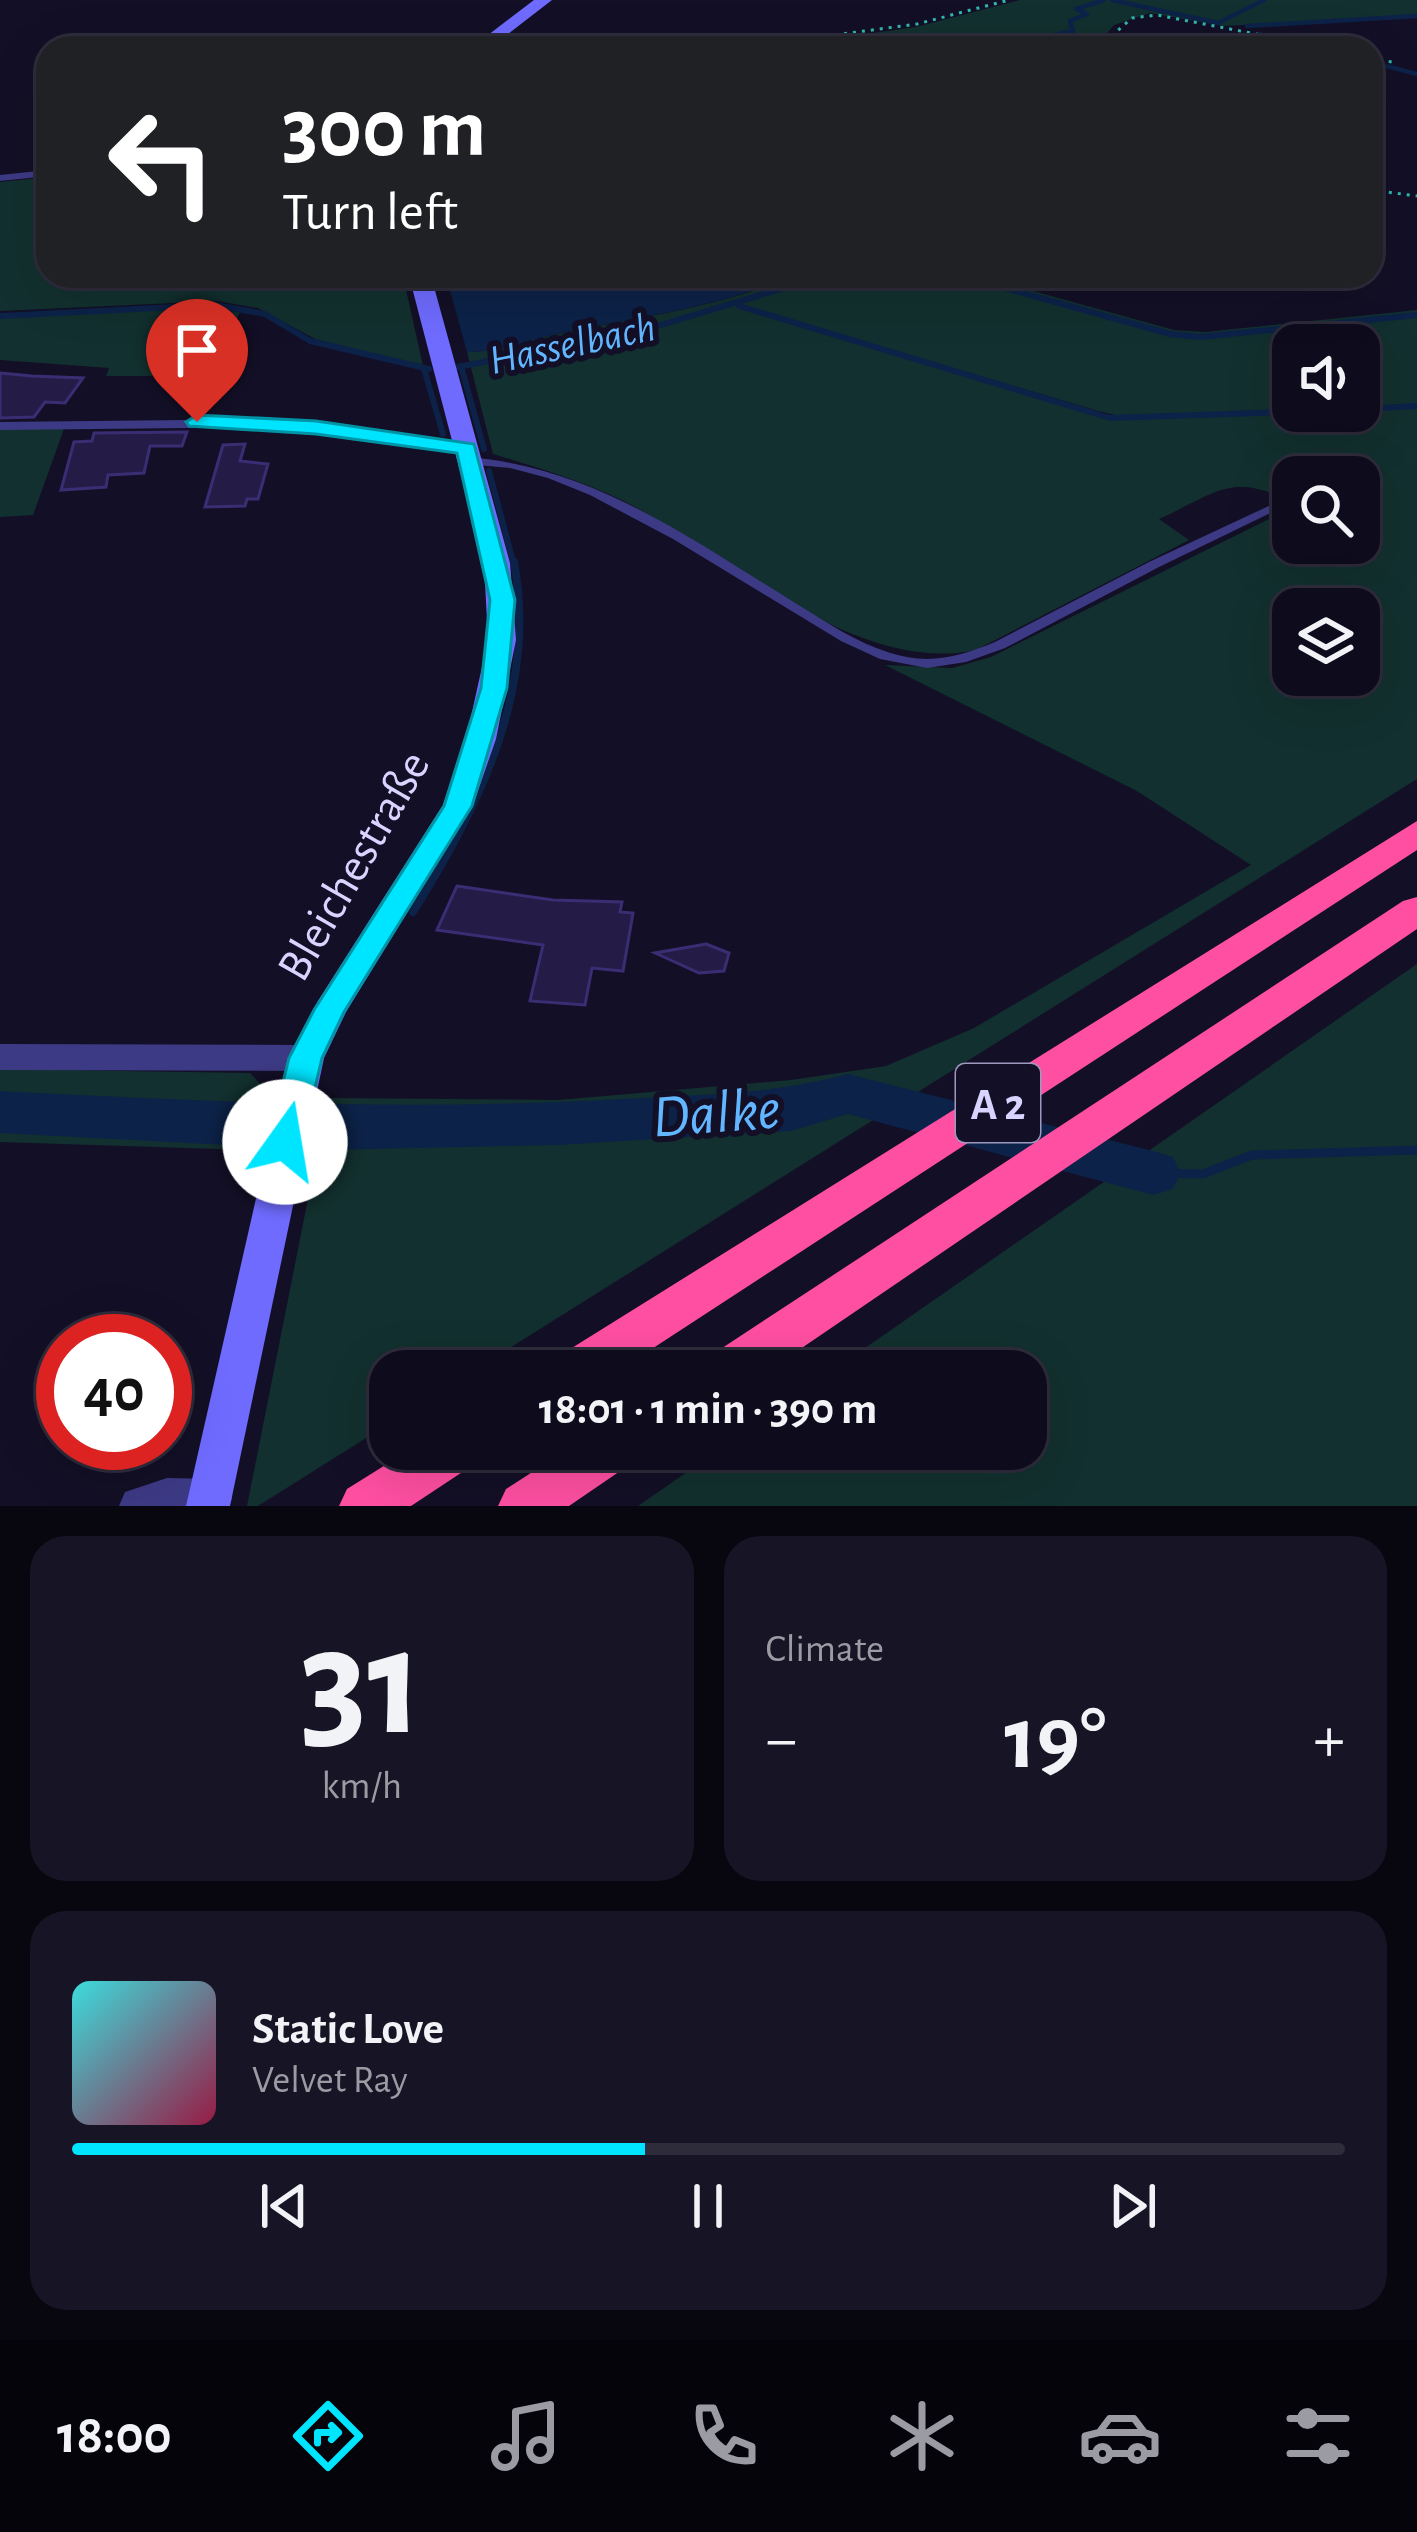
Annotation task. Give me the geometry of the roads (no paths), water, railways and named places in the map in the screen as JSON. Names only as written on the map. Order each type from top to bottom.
[{"type":"highway","name":"A 2","points":[[610,1350],[1417,833]]},
{"type":"highway","name":"A 2","points":[[759,1350],[1417,910]]},
{"type":"highway","points":[[366,1506],[422,1470]]},
{"type":"highway","points":[[525,1506],[579,1470]]},
{"type":"street","points":[[495,36],[544,0]]},
{"type":"street","name":"Bleichestraße","points":[[209,1503],[303,1068],[330,1010],[458,806],[481,739],[502,640],[502,600],[423,288]]},
{"type":"street","points":[[0,1057],[303,1068]]},
{"type":"street","points":[[141,1506],[167,1498],[209,1503]]},
{"type":"lane","points":[[0,178],[36,174]]},
{"type":"lane","points":[[0,426],[272,424],[468,455],[554,479],[631,510],[855,644],[926,663],[981,655],[1203,538],[1272,509]]},
{"type":"water","points":[[449,288],[759,288],[702,305],[467,352]]},
{"type":"waterway","name":"Hasselbach","points":[[1049,36],[1073,31],[1070,21],[1087,14],[1076,9],[1104,0]]},
{"type":"waterway","points":[[1112,0],[1218,23],[1264,0]]},
{"type":"waterway","points":[[1247,26],[1417,16]]},
{"type":"waterway","points":[[1259,34],[1267,36]]},
{"type":"waterway","points":[[1383,65],[1417,74]]},
{"type":"waterway","name":"Hasselbach","points":[[461,366],[644,330],[784,288]]},
{"type":"waterway","points":[[1005,288],[1170,334],[1200,337],[1417,315]]},
{"type":"waterway","name":"Hasselbach","points":[[0,316],[215,305],[265,314],[310,341],[429,369]]},
{"type":"waterway","points":[[739,306],[1110,418],[1272,412]]},
{"type":"waterway","points":[[461,366],[484,449]]},
{"type":"waterway","points":[[424,369],[443,434]]},
{"type":"waterway","points":[[1380,408],[1417,406]]},
{"type":"waterway","points":[[489,471],[514,565]]},
{"type":"waterway","points":[[413,912],[480,788],[510,701],[518,656],[514,562]]},
{"type":"waterway","name":"Dalke","points":[[0,1112],[325,1129],[558,1124],[791,1110],[848,1094],[1153,1173]]},
{"type":"waterway","name":"Dalke","points":[[1153,1173],[1203,1174],[1252,1155],[1417,1150]]}]
